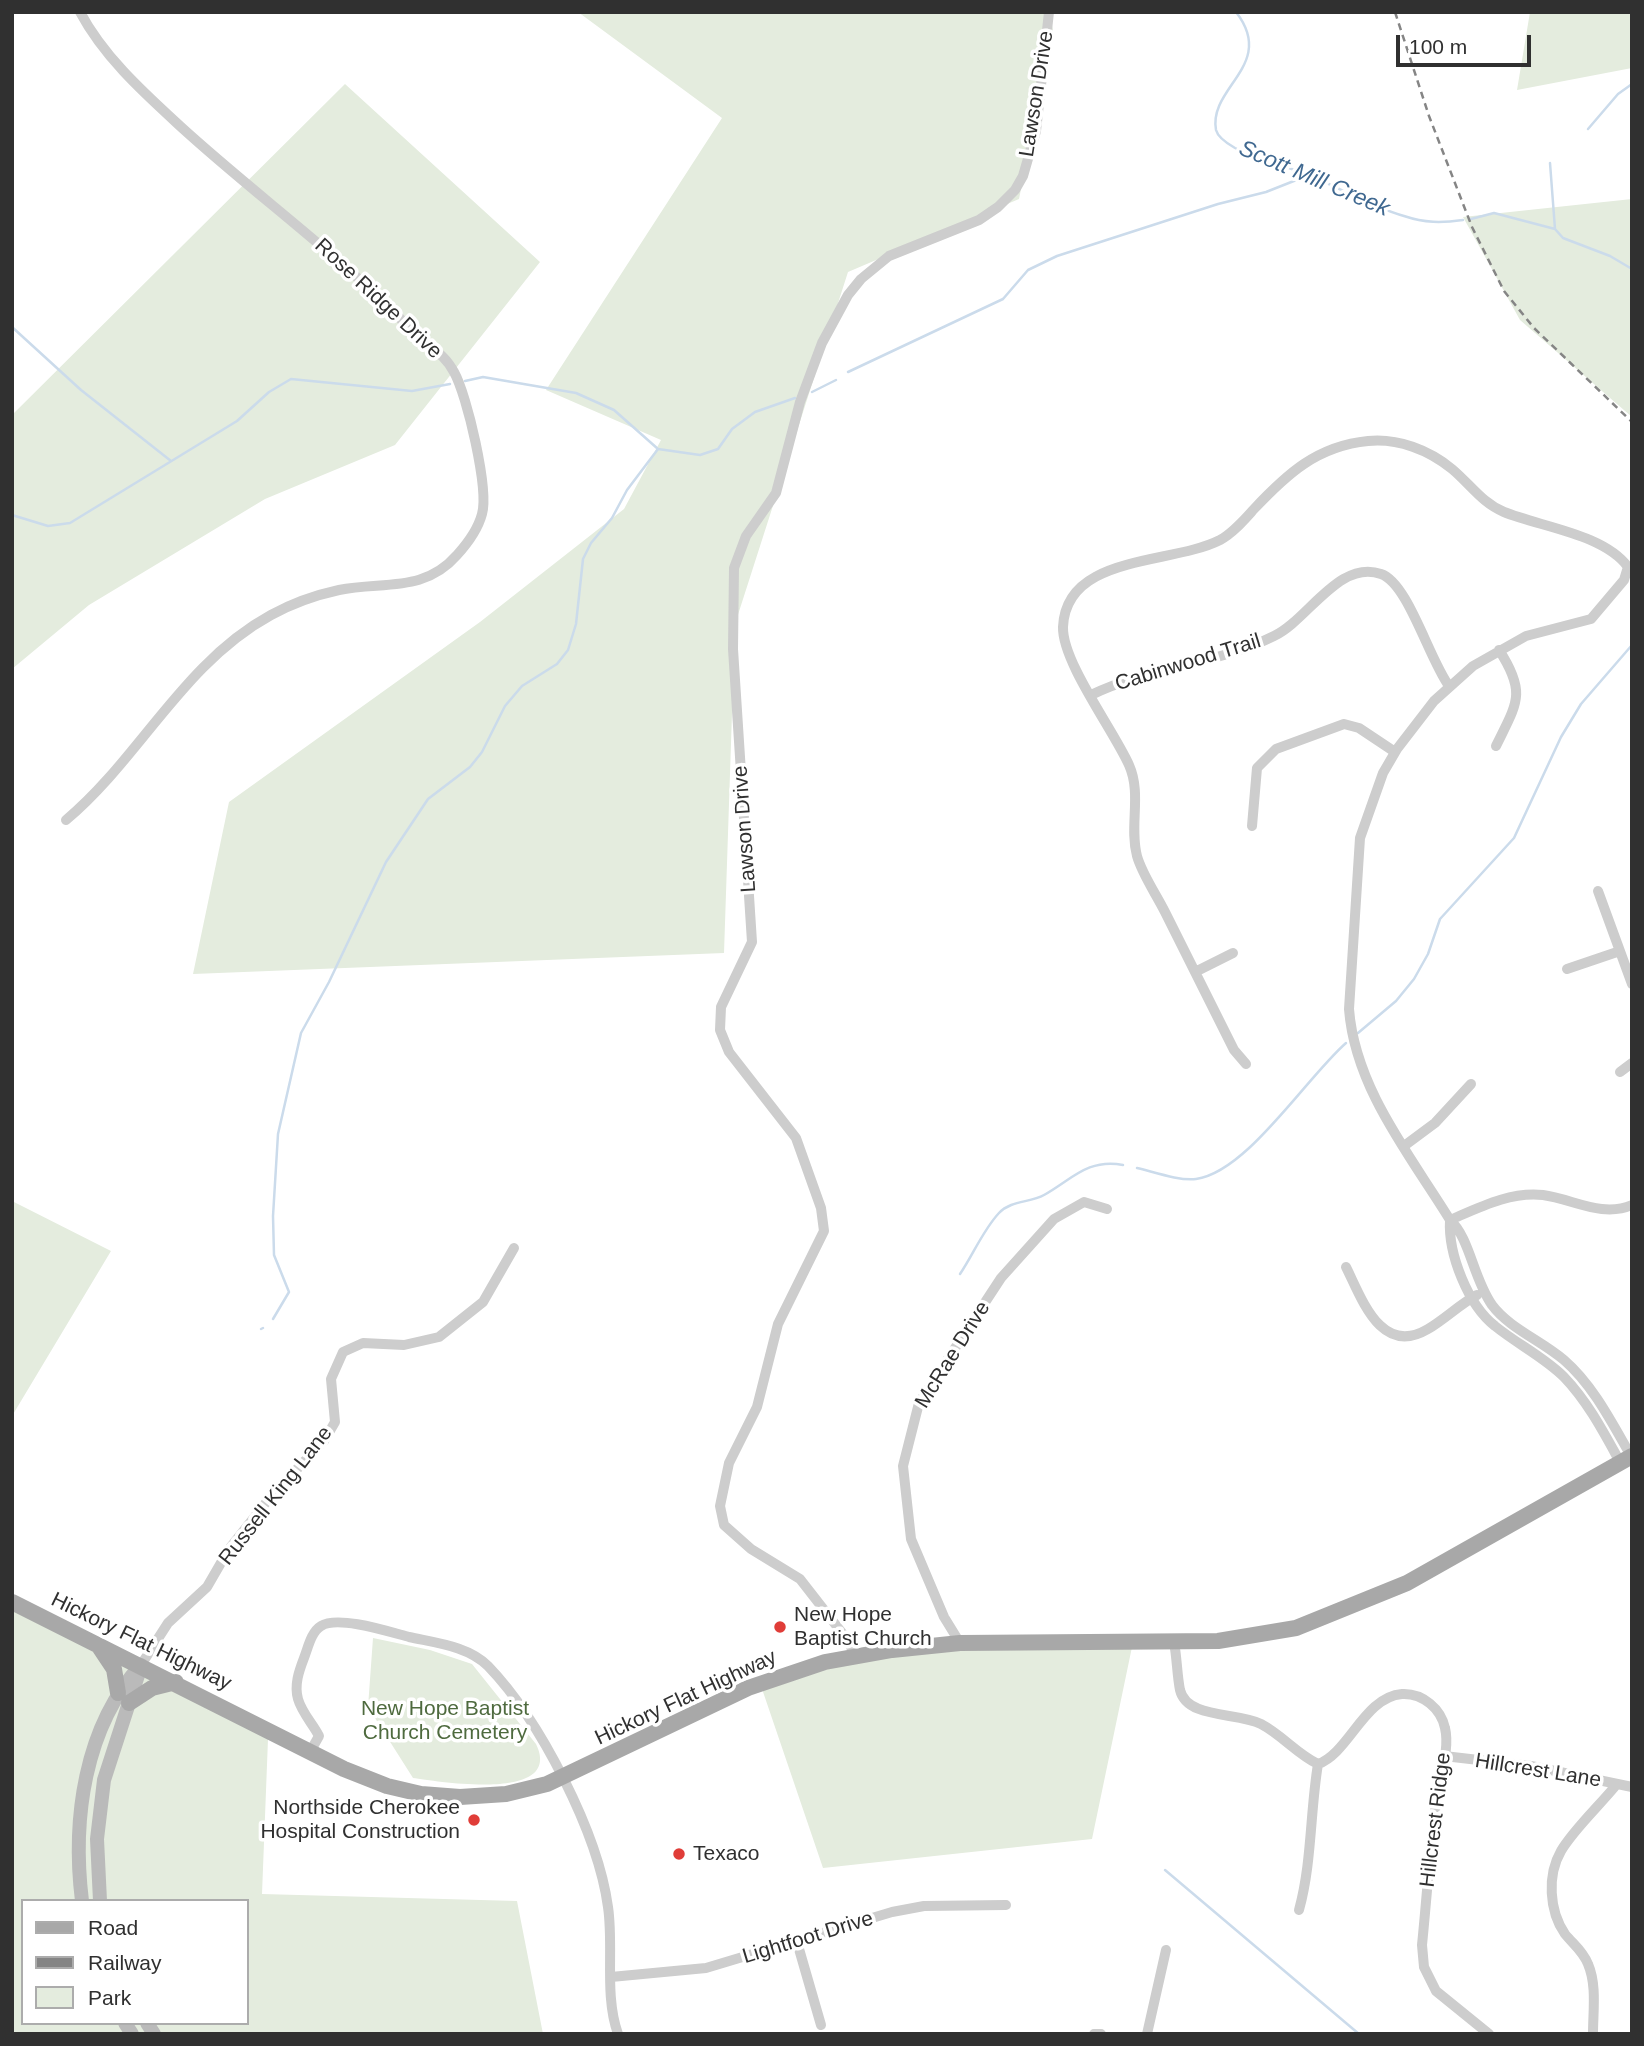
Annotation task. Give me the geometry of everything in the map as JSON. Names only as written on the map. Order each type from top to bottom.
[{"type":"main road","name":"Hickory Flat Highway","points":[[12,1602],[176,1682],[310,1752],[387,1786],[444,1797],[506,1794],[528,1790],[564,1777],[779,1676],[856,1656],[960,1643],[1243,1639],[1296,1628],[1384,1595],[1450,1559],[1626,1453]]},
{"type":"main road","points":[[96,1643],[114,1669],[123,1698],[176,1682]]},
{"type":"street","name":"Rose Ridge Drive","points":[[66,820],[96,796],[188,682],[221,652],[270,615],[342,589],[400,585],[424,580],[444,569],[471,539],[482,514],[484,489],[456,375],[433,345],[422,341],[371,290],[138,88],[95,36],[80,12]]},
{"type":"street","name":"Lawson Drive","points":[[856,1656],[846,1638],[800,1579],[751,1549],[724,1525],[720,1506],[729,1463],[757,1407],[778,1324],[824,1231],[821,1208],[796,1138],[739,1066],[720,1030],[721,1007],[752,942],[733,649],[734,568],[746,536],[776,493],[800,402],[822,344],[848,295],[861,279],[889,256],[979,220],[1006,199],[1023,176],[1036,131],[1049,12]]},
{"type":"street","points":[[1246,1064],[1234,1050],[1137,855],[1136,790],[1130,767],[1065,644],[1063,626],[1069,605],[1081,586],[1097,573],[1179,554],[1222,539],[1294,468],[1318,453],[1367,441],[1391,441],[1434,456],[1453,470],[1485,502],[1504,512],[1598,545],[1621,558],[1628,567],[1625,580],[1591,619],[1546,629],[1499,650],[1473,666],[1412,726],[1395,752],[1382,773],[1360,838],[1349,1009],[1350,1034],[1368,1085],[1450,1220],[1461,1230],[1472,1267],[1483,1291],[1500,1314],[1572,1368],[1598,1400],[1626,1453]]},
{"type":"street","name":"Cabinwood Trail","points":[[1091,695],[1120,681],[1243,650],[1278,635],[1311,610],[1337,584],[1365,571],[1381,574],[1394,582],[1404,594],[1425,645],[1450,686]]},
{"type":"street","points":[[1496,746],[1514,710],[1517,692],[1517,682],[1499,650]]},
{"type":"street","points":[[1252,826],[1257,768],[1276,749],[1344,724],[1359,727],[1395,752]]},
{"type":"street","points":[[1598,891],[1632,984]]},
{"type":"street","points":[[1567,969],[1619,951]]},
{"type":"street","points":[[1195,972],[1233,953]]},
{"type":"street","points":[[1620,1072],[1632,1063]]},
{"type":"street","points":[[1404,1146],[1435,1123],[1471,1084]]},
{"type":"street","points":[[1450,1220],[1479,1207],[1524,1195],[1542,1194],[1602,1210],[1621,1210],[1632,1205]]},
{"type":"street","name":"McRae Drive","points":[[960,1643],[944,1617],[911,1539],[903,1466],[919,1403],[1001,1278],[1055,1219],[1084,1202],[1107,1209]]},
{"type":"street","points":[[1450,1220],[1449,1234],[1472,1297],[1494,1326],[1553,1367],[1574,1388],[1626,1453]]},
{"type":"street","name":"Russell King Lane","points":[[141,1665],[168,1623],[207,1587],[229,1549],[272,1495],[324,1441],[335,1422],[331,1378],[343,1352],[363,1343],[404,1345],[439,1338],[482,1302],[514,1248]]},
{"type":"street","points":[[1346,1266],[1370,1316],[1389,1332],[1400,1336],[1427,1330],[1483,1291]]},
{"type":"street","points":[[310,1752],[319,1736],[297,1696],[301,1667],[314,1632],[322,1625],[347,1623],[467,1651],[479,1659],[536,1730],[564,1777],[601,1875],[608,1907],[611,1977],[618,2034]]},
{"type":"street","points":[[1174,1642],[1180,1692],[1187,1703],[1198,1711],[1232,1714],[1261,1724],[1302,1757],[1318,1764],[1311,1807],[1308,1867],[1299,1910]]},
{"type":"street","points":[[82,1899],[78,1843],[84,1789],[96,1742],[141,1665]]},
{"type":"street","name":"Hillcrest Ridge","points":[[1318,1764],[1331,1760],[1367,1715],[1402,1694],[1423,1698],[1441,1717],[1446,1730],[1422,1945],[1424,1967],[1437,1991],[1489,2034]]},
{"type":"street","points":[[100,1899],[96,1858],[101,1796],[123,1698]]},
{"type":"street","name":"Hillcrest Lane","points":[[1444,1756],[1531,1766],[1632,1787]]},
{"type":"street","points":[[1593,2034],[1593,1985],[1589,1966],[1583,1954],[1565,1934],[1557,1916],[1552,1876],[1555,1863],[1569,1840],[1617,1784]]},
{"type":"street","name":"Lightfoot Drive","points":[[611,1977],[706,1968],[892,1912],[924,1906],[1006,1905]]},
{"type":"street","points":[[797,1942],[821,2025]]},
{"type":"street","points":[[1147,2034],[1166,1950]]},
{"type":"street","points":[[1094,2034],[1101,2034]]},
{"type":"green space","points":[[578,12],[1049,12],[1053,30],[1019,199],[848,272],[735,624],[724,953],[193,974],[229,802],[480,622],[624,509],[661,440],[546,390],[722,118]]},
{"type":"green space","points":[[1530,12],[1632,12],[1632,68],[1517,90]]},
{"type":"green space","points":[[345,84],[540,262],[395,445],[265,499],[89,605],[12,669],[12,415]]},
{"type":"green space","points":[[1632,199],[1632,417],[1520,320],[1463,217]]},
{"type":"green space","points":[[12,1201],[111,1251],[12,1416]]},
{"type":"green space","points":[[12,1607],[268,1739],[262,1894],[517,1901],[543,2034],[12,2034]]},
{"type":"green space","name":"New Hope Baptist Church Cemetery","points":[[373,1638],[430,1650],[472,1664],[536,1744],[540,1762],[533,1774],[517,1781],[495,1784],[448,1783],[413,1778],[368,1707]]},
{"type":"green space","points":[[1132,1647],[1092,1839],[823,1868],[760,1683],[864,1649]]},
{"type":"waterway","name":"Scott Mill Creek","points":[[1236,12],[1247,31],[1249,47],[1246,61],[1216,115],[1216,130],[1221,138],[1244,152],[1311,176],[1392,212],[1426,221],[1463,220]]},
{"type":"waterway","points":[[1588,129],[1618,94],[1632,84]]},
{"type":"waterway","points":[[1550,163],[1555,229]]},
{"type":"waterway","points":[[848,372],[1003,299],[1028,270],[1057,256],[1218,204],[1266,192],[1309,175]]},
{"type":"waterway","name":"Scott Mill Creek","points":[[1471,219],[1494,213],[1555,229],[1563,238],[1610,256],[1632,269]]},
{"type":"waterway","points":[[12,327],[81,390],[171,461]]},
{"type":"waterway","points":[[465,381],[483,377],[576,393],[614,410],[658,449],[700,455],[718,449],[732,429],[755,412],[795,398]]},
{"type":"waterway","points":[[12,515],[48,526],[70,523],[237,421],[269,392],[291,379],[412,391],[450,384]]},
{"type":"waterway","points":[[812,392],[836,380]]},
{"type":"waterway","points":[[273,1319],[289,1292],[274,1255],[273,1216],[278,1134],[301,1033],[329,982],[386,862],[428,799],[470,767],[482,752],[505,706],[522,686],[557,664],[568,650],[576,624],[583,559],[591,543],[612,518],[627,490],[658,449]]},
{"type":"waterway","points":[[1358,1033],[1396,1001],[1414,979],[1428,954],[1440,919],[1514,838],[1561,737],[1581,704],[1632,645]]},
{"type":"waterway","points":[[1137,1168],[1189,1179],[1215,1173],[1255,1142],[1346,1043]]},
{"type":"waterway","points":[[960,1274],[988,1227],[1004,1209],[1044,1195],[1090,1167],[1123,1165]]},
{"type":"waterway","points":[[1165,1870],[1359,2034]]},
{"type":"railway","points":[[1395,12],[1429,116],[1472,227],[1504,291],[1534,328],[1632,422]]},
{"type":"place","name":"New Hope Baptist Church","points":[[780,1627]]},
{"type":"place","name":"Northside Cherokee Hospital Construction","points":[[474,1820]]},
{"type":"place","name":"Texaco","points":[[679,1854]]}]
